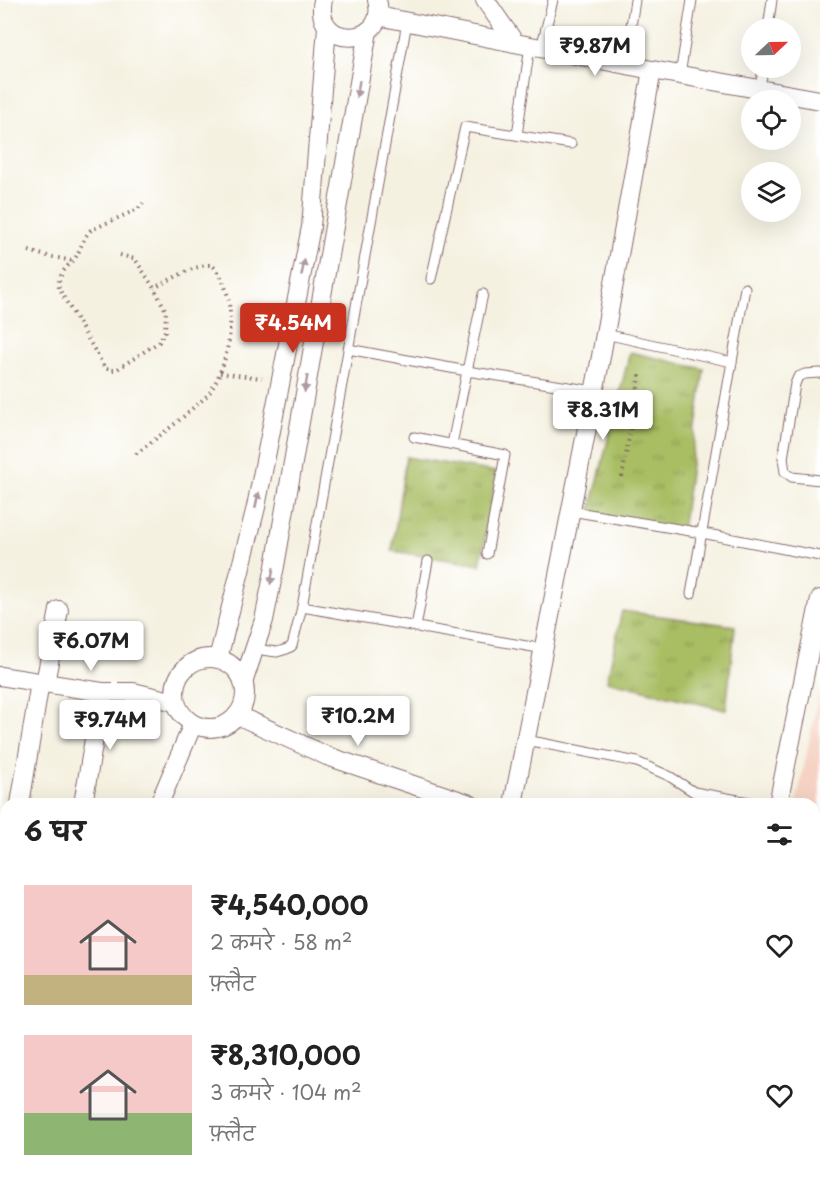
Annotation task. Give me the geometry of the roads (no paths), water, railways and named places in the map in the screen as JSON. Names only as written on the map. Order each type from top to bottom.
[{"type":"street","points":[[323,0],[323,18],[327,27],[342,37],[360,36],[374,16]]},
{"type":"street","points":[[485,0],[529,46]]},
{"type":"street","points":[[374,16],[820,100]]},
{"type":"street","points":[[243,683],[264,620],[374,16]]},
{"type":"street","points":[[218,659],[256,507],[311,227],[327,27]]},
{"type":"street","points":[[514,798],[605,334],[652,70]]},
{"type":"street","points":[[779,798],[820,598]]},
{"type":"street","points":[[21,798],[59,610]]},
{"type":"street","points":[[206,658],[218,659],[229,664],[238,673],[245,694],[243,705],[237,715],[219,727],[197,726],[180,712],[174,690],[185,668],[195,661],[206,658]]},
{"type":"street","points":[[0,676],[102,692],[133,692],[176,702]]},
{"type":"street","points":[[84,798],[102,692]]},
{"type":"street","points":[[237,715],[327,756],[452,798]]},
{"type":"street","points":[[162,798],[193,724]]},
{"type":"lane","points":[[517,135],[529,46],[553,0]]},
{"type":"lane","points":[[625,65],[635,0]]},
{"type":"lane","points":[[680,75],[692,0]]},
{"type":"lane","points":[[769,18],[772,0]]},
{"type":"lane","points":[[254,649],[277,652],[292,646],[295,638],[407,22]]},
{"type":"lane","points":[[760,89],[762,78]]},
{"type":"lane","points":[[431,279],[465,127],[571,144]]},
{"type":"lane","points":[[691,594],[745,288]]},
{"type":"lane","points":[[452,444],[483,294]]},
{"type":"lane","points":[[605,334],[732,362]]},
{"type":"lane","points":[[348,349],[594,391]]},
{"type":"lane","points":[[820,373],[798,377],[783,458],[785,471],[792,477],[820,480]]},
{"type":"lane","points":[[414,437],[505,455],[487,554]]},
{"type":"lane","points":[[571,511],[820,556]]},
{"type":"lane","points":[[416,627],[428,561]]},
{"type":"lane","points":[[302,607],[544,649]]},
{"type":"lane","points":[[526,740],[637,762],[669,776],[694,792],[726,798]]}]
